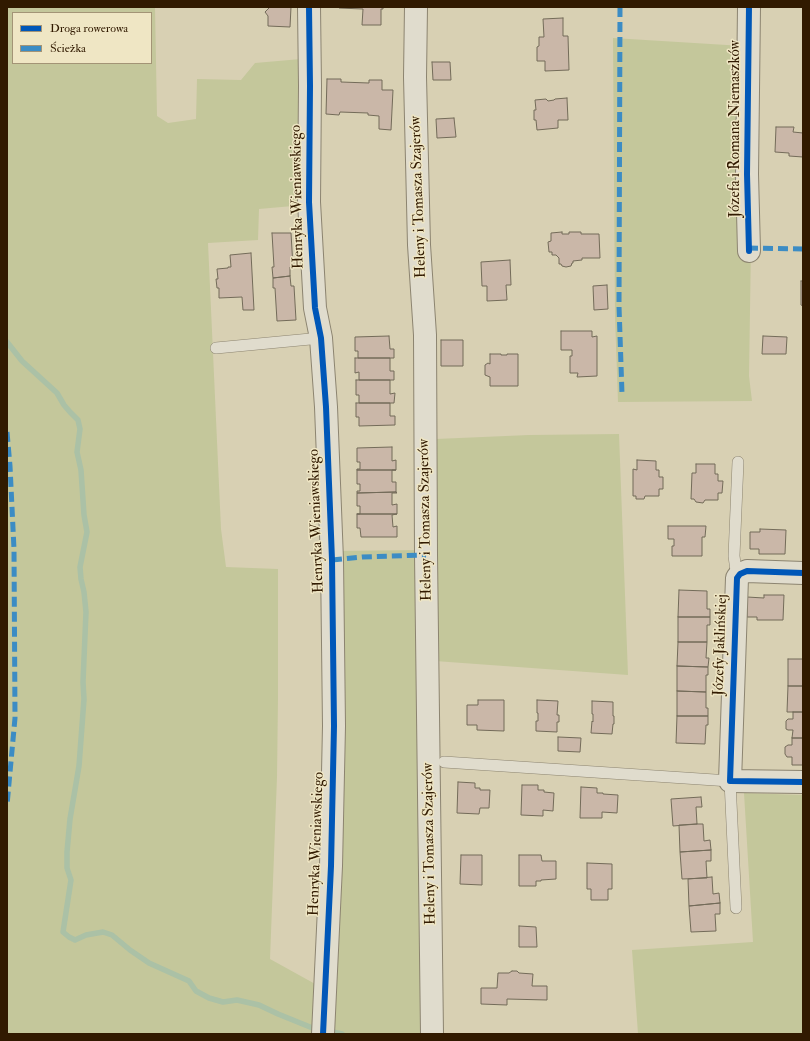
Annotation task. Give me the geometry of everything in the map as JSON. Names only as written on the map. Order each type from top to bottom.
[{"type":"street","name":"Henryka Wieniawskiego","points":[[309,7],[309,202],[315,308],[321,338],[326,407],[332,560],[334,726],[331,866],[323,1034]]},
{"type":"street","name":"Heleny i Tomasza Szajerów","points":[[416,7],[415,77],[419,244],[425,335],[432,1034]]},
{"type":"street","name":"Józefa i Romana Niemaszków","points":[[749,7],[747,166],[749,251]]},
{"type":"street","name":"Józefy Jaklińskiej","points":[[730,781],[737,578],[740,574],[747,571],[803,573]]},
{"type":"street","points":[[730,781],[803,782]]},
{"type":"lane","points":[[216,348],[321,338]]},
{"type":"lane","points":[[737,578],[734,556],[738,462]]},
{"type":"lane","points":[[444,762],[730,781],[736,908]]},
{"type":"green space","points":[[7,7],[155,7],[157,116],[168,123],[196,119],[197,79],[241,80],[255,63],[301,59],[304,205],[259,209],[258,240],[208,243],[221,529],[226,567],[278,569],[277,777],[270,959],[317,985],[313,1034],[7,1034]]},
{"type":"green space","points":[[613,38],[743,46],[752,178],[749,376],[752,401],[618,402],[615,316]]},
{"type":"green space","points":[[619,434],[628,675],[435,661],[436,439],[529,435]]},
{"type":"green space","points":[[421,550],[427,1034],[330,1034],[337,551]]},
{"type":"green space","points":[[744,793],[803,795],[803,1034],[638,1034],[632,950],[753,942]]},
{"type":"building","points":[[269,7],[291,7],[290,27],[268,26],[268,16],[265,12]]},
{"type":"building","points":[[339,7],[383,7],[383,9],[381,9],[381,25],[362,25],[363,9]]},
{"type":"building","points":[[563,18],[563,36],[568,36],[569,70],[545,71],[545,61],[537,61],[539,37],[544,37],[543,19]]},
{"type":"building","points":[[432,62],[450,62],[451,80],[433,80]]},
{"type":"building","points":[[327,79],[341,79],[341,82],[369,83],[369,80],[382,80],[382,90],[393,90],[391,130],[379,129],[379,116],[368,115],[368,113],[340,112],[339,115],[326,114]]},
{"type":"building","points":[[567,98],[568,120],[558,120],[558,128],[537,130],[536,120],[534,120],[534,110],[536,110],[535,100],[546,99],[548,101]]},
{"type":"building","points":[[454,118],[456,137],[437,138],[436,119]]},
{"type":"building","points":[[776,127],[794,127],[793,132],[803,133],[803,157],[789,156],[789,153],[775,152]]},
{"type":"building","points":[[562,232],[562,234],[569,234],[569,232],[581,232],[581,234],[599,234],[600,258],[582,258],[582,260],[573,261],[571,266],[566,267],[559,264],[559,258],[556,255],[552,255],[552,252],[549,252],[548,242],[551,241],[551,233]]},
{"type":"building","points":[[272,233],[291,233],[293,267],[290,267],[290,276],[273,278],[272,267],[274,267]]},
{"type":"building","points":[[251,253],[254,310],[243,310],[242,297],[219,298],[219,288],[217,288],[216,279],[218,279],[217,269],[231,267],[230,255]]},
{"type":"building","points":[[510,260],[511,285],[506,285],[507,300],[487,301],[487,286],[482,286],[481,262]]},
{"type":"building","points":[[290,276],[291,286],[294,286],[296,320],[277,321],[273,278]]},
{"type":"building","points":[[801,281],[803,281],[803,306],[801,305]]},
{"type":"building","points":[[607,285],[608,309],[594,310],[593,286]]},
{"type":"building","points":[[561,331],[592,331],[592,337],[597,336],[597,376],[577,377],[578,373],[570,373],[570,356],[572,356],[572,350],[561,350]]},
{"type":"building","points":[[389,336],[390,349],[394,349],[394,358],[358,358],[358,351],[355,351],[355,337]]},
{"type":"building","points":[[763,336],[787,337],[786,354],[762,354]]},
{"type":"building","points":[[441,340],[463,340],[463,366],[441,366]]},
{"type":"building","points":[[490,354],[518,354],[518,386],[490,386],[490,377],[485,375],[485,365],[488,363],[490,364]]},
{"type":"building","points":[[355,358],[390,358],[390,371],[394,371],[394,380],[359,380],[359,372],[355,373]]},
{"type":"building","points":[[356,380],[390,380],[390,394],[395,393],[394,403],[359,403],[359,395],[356,395]]},
{"type":"building","points":[[356,403],[390,403],[390,416],[395,416],[395,425],[359,426],[359,417],[356,417]]},
{"type":"building","points":[[392,447],[392,461],[396,460],[396,470],[357,470],[360,469],[360,462],[357,462],[357,448]]},
{"type":"building","points":[[637,460],[656,461],[656,470],[659,470],[659,477],[663,477],[663,489],[659,489],[659,496],[645,496],[644,499],[636,499],[636,496],[633,496],[633,469],[637,470]]},
{"type":"building","points":[[696,464],[715,464],[715,474],[718,474],[718,481],[723,481],[722,493],[718,493],[718,500],[705,500],[703,503],[696,502],[694,499],[691,499],[692,473],[696,473]]},
{"type":"building","points":[[357,470],[392,470],[392,482],[396,482],[396,492],[357,493],[357,491],[360,491],[360,484],[357,484]]},
{"type":"building","points":[[396,492],[397,493],[392,493],[392,505],[397,504],[397,514],[360,514],[360,506],[357,506],[357,493]]},
{"type":"building","points":[[357,514],[397,514],[392,515],[393,527],[397,526],[397,537],[361,537],[360,528],[357,528]]},
{"type":"building","points":[[668,526],[706,526],[705,537],[702,537],[702,556],[672,556],[674,539],[668,539]]},
{"type":"building","points":[[760,529],[786,530],[785,554],[759,554],[759,549],[750,549],[750,532],[760,532]]},
{"type":"building","points":[[679,590],[707,591],[707,609],[710,609],[710,617],[678,617]]},
{"type":"building","points":[[764,595],[784,595],[783,620],[757,620],[757,617],[747,617],[747,597],[764,598]]},
{"type":"building","points":[[678,617],[710,617],[710,625],[707,625],[707,642],[678,642]]},
{"type":"building","points":[[678,642],[707,642],[706,658],[709,658],[708,667],[677,666]]},
{"type":"building","points":[[788,659],[803,659],[803,686],[788,686]]},
{"type":"building","points":[[677,666],[708,667],[708,675],[706,675],[706,692],[677,691]]},
{"type":"building","points":[[788,686],[803,686],[803,712],[787,712]]},
{"type":"building","points":[[677,691],[706,692],[706,708],[708,708],[708,716],[677,716]]},
{"type":"building","points":[[478,700],[504,700],[504,731],[477,730],[477,725],[467,725],[467,705],[478,705]]},
{"type":"building","points":[[537,700],[558,701],[557,715],[559,715],[559,722],[557,722],[557,732],[536,731],[536,721],[538,721]]},
{"type":"building","points":[[592,701],[613,702],[614,724],[612,734],[591,733],[592,721],[593,722]]},
{"type":"building","points":[[793,712],[803,712],[803,738],[792,738],[793,730],[786,729],[786,721],[788,719],[793,719]]},
{"type":"building","points":[[677,716],[708,716],[705,744],[676,743]]},
{"type":"building","points":[[558,737],[581,738],[580,752],[558,751]]},
{"type":"building","points":[[792,738],[803,738],[803,765],[792,765],[792,757],[787,757],[785,754],[785,747],[792,745]]},
{"type":"building","points":[[458,782],[475,783],[475,788],[480,788],[480,790],[490,790],[489,808],[480,808],[479,814],[457,813]]},
{"type":"building","points":[[522,785],[538,785],[538,790],[554,793],[553,811],[543,810],[543,816],[521,815]]},
{"type":"building","points":[[581,787],[597,788],[597,793],[618,795],[617,813],[602,812],[602,818],[580,818]]},
{"type":"building","points":[[701,797],[702,807],[696,807],[697,824],[673,826],[671,799]]},
{"type":"building","points":[[703,824],[704,841],[710,840],[711,850],[680,852],[679,825]]},
{"type":"building","points":[[711,850],[711,861],[706,861],[707,878],[682,879],[680,852]]},
{"type":"building","points":[[461,855],[482,855],[482,885],[460,884]]},
{"type":"building","points":[[519,855],[541,855],[542,861],[556,861],[556,879],[536,881],[536,886],[519,886]]},
{"type":"building","points":[[587,863],[612,864],[612,889],[608,889],[608,900],[591,900],[591,889],[587,889]]},
{"type":"building","points":[[712,877],[713,894],[719,893],[720,903],[689,906],[688,879]]},
{"type":"building","points":[[720,903],[720,914],[715,914],[716,931],[691,932],[689,906]]},
{"type":"building","points":[[519,926],[536,927],[537,947],[519,947]]},
{"type":"building","points":[[512,971],[533,974],[532,986],[547,986],[547,1000],[507,999],[507,1005],[481,1004],[481,988],[497,988],[498,973],[509,973]]},
{"type":"waterway","points":[[7,342],[22,361],[57,393],[64,405],[78,420],[80,429],[77,452],[81,470],[84,515],[87,532],[80,567],[86,612],[83,682],[84,699],[79,766],[70,819],[67,852],[67,868],[71,880],[63,932],[75,940],[86,935],[103,932],[112,935],[149,963],[189,981],[196,991],[209,998],[223,1002],[237,1000],[259,1005],[315,1029]]},
{"type":"waterway","points":[[328,1031],[342,1034]]},
{"type":"marked path","points":[[620,7],[619,306],[622,394]]},
{"type":"marked path","points":[[748,248],[803,249]]},
{"type":"marked path","points":[[7,432],[14,549],[15,718],[7,805]]},
{"type":"marked path","points":[[332,560],[362,557],[426,555]]},
{"type":"cycle path","points":[[309,7],[309,202],[315,308],[321,338],[326,407],[332,560],[334,726],[331,866],[323,1034]]},
{"type":"cycle path","points":[[749,7],[747,174],[749,251]]},
{"type":"cycle path","points":[[803,573],[747,571],[740,574],[737,578],[730,781],[803,782]]}]
